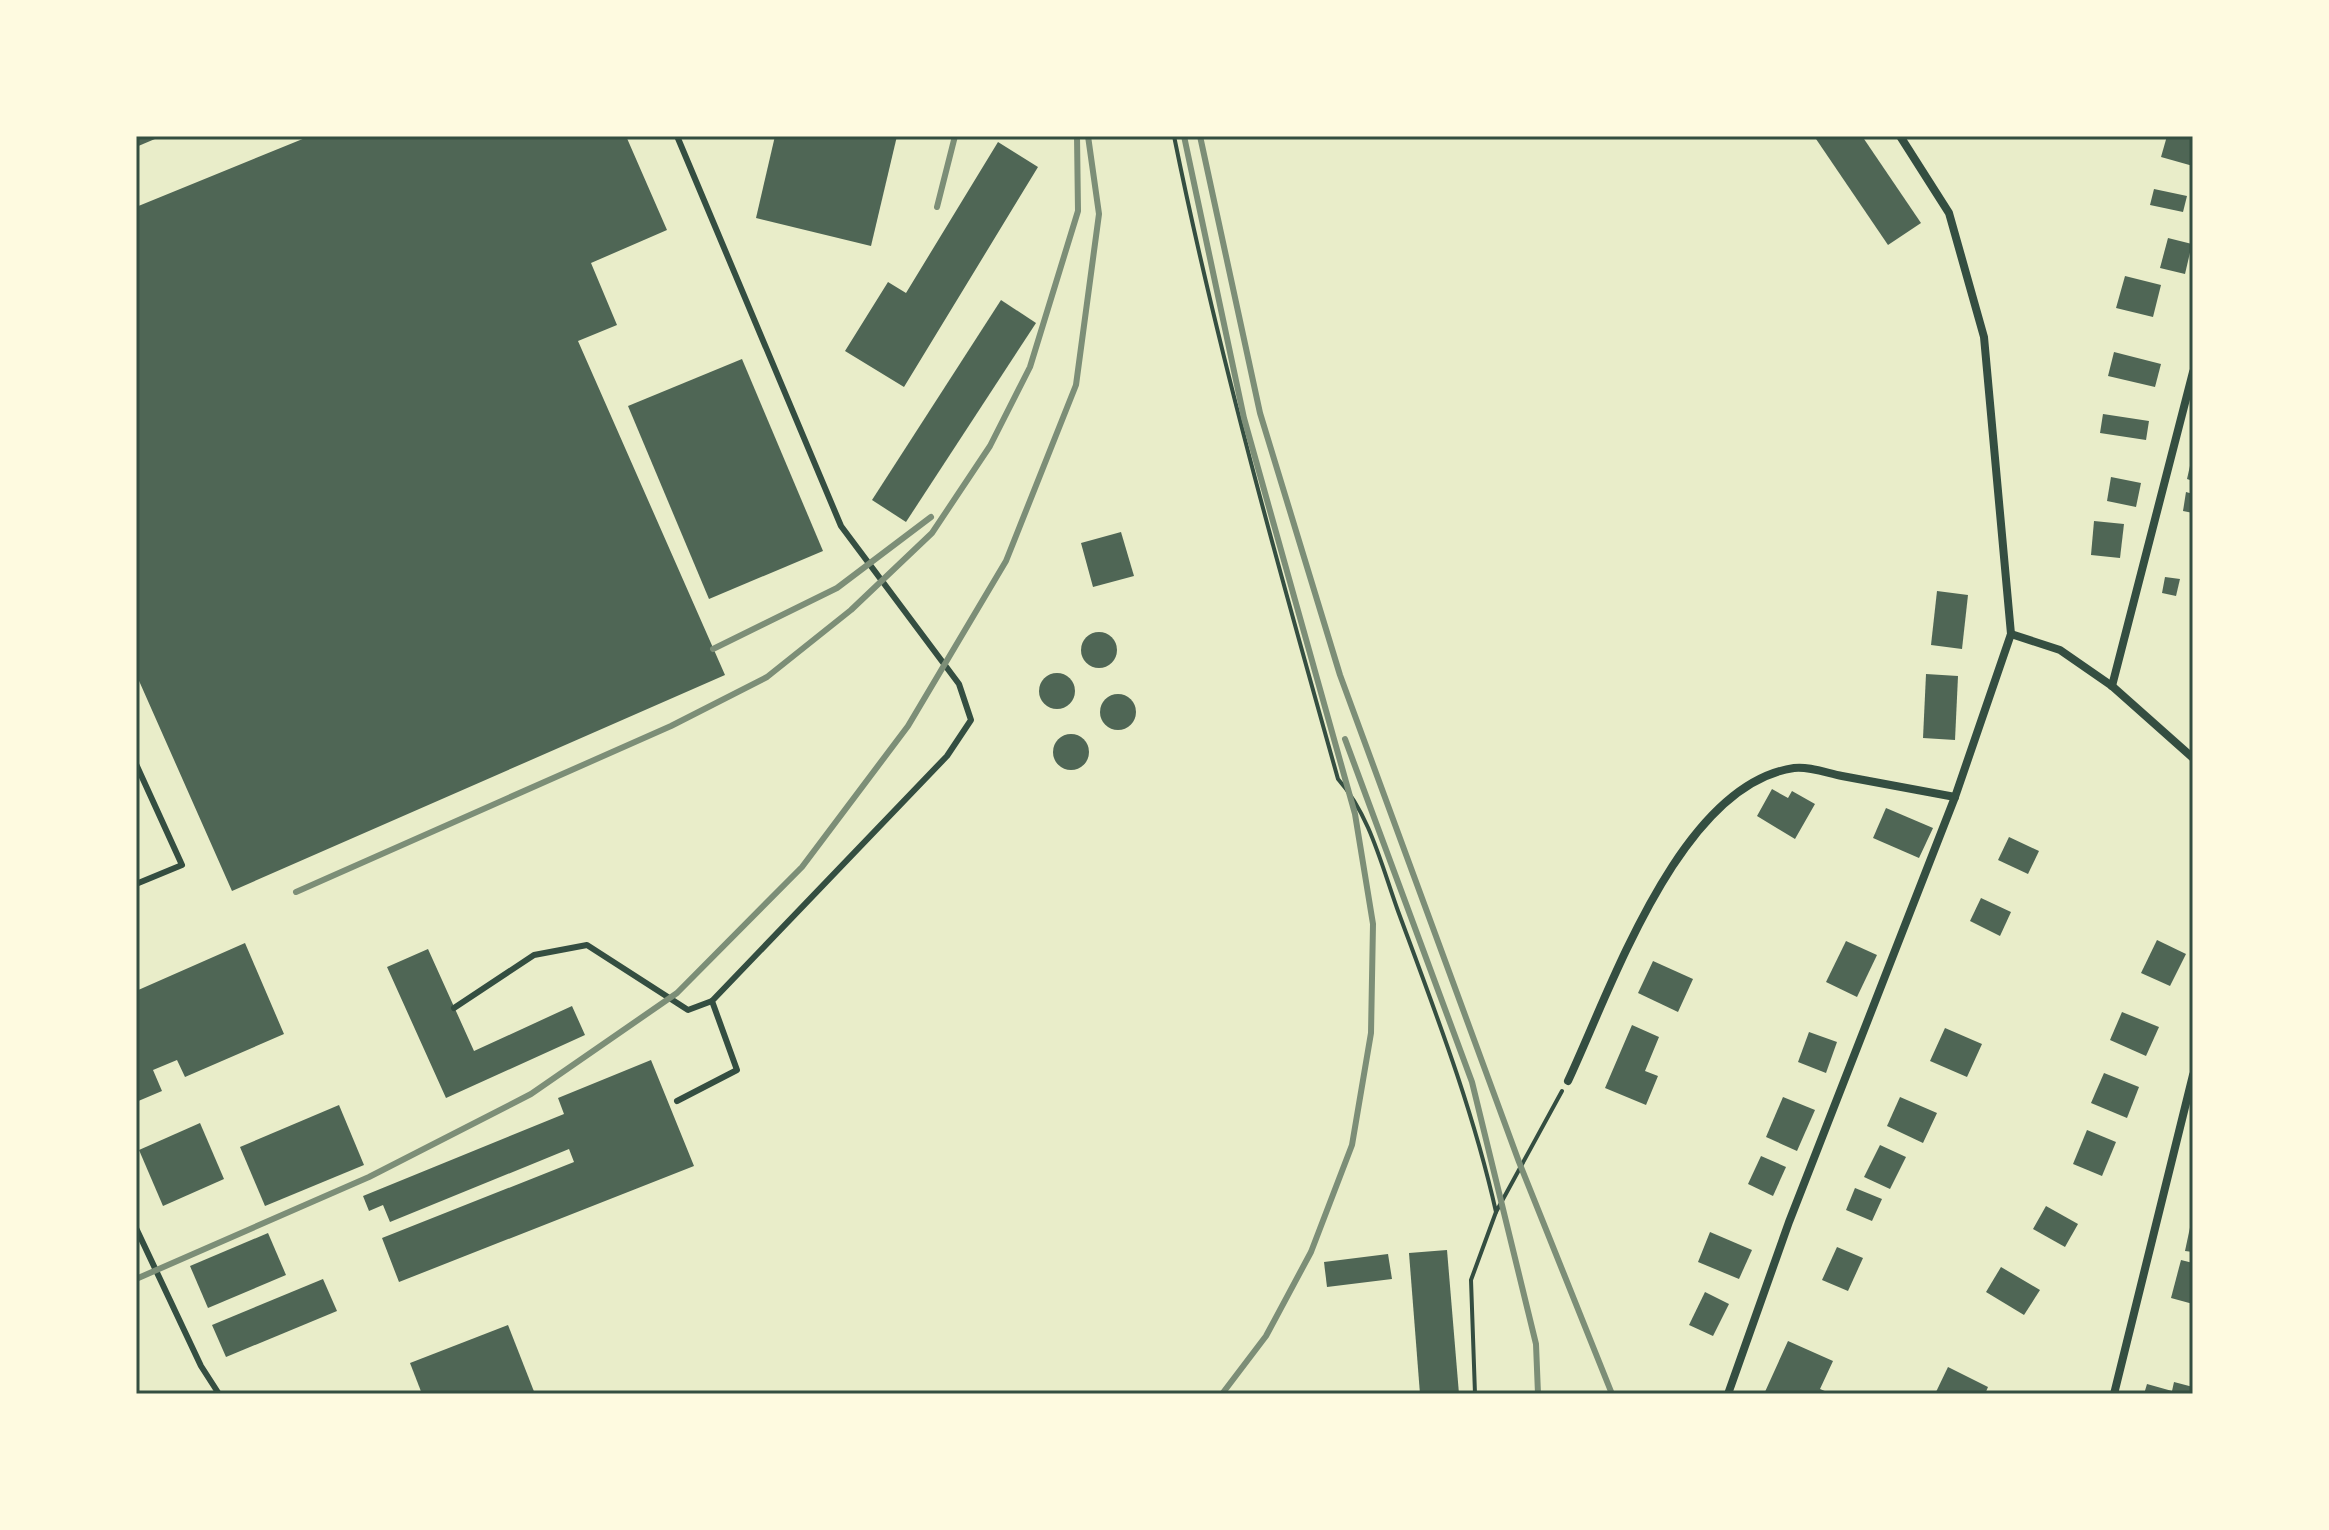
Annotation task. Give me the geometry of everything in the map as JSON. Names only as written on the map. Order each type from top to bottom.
[{"type":"street","points":[[1728,1394],[1789,1222],[1955,797],[2011,634],[1984,337],[1949,213],[1900,136]]},
{"type":"street","points":[[2112,686],[2193,372]]},
{"type":"street","points":[[2011,634],[2060,650],[2112,686],[2193,758]]},
{"type":"street","points":[[1568,1081],[1665,875],[1697,831],[1735,791],[1764,776],[1797,768],[1955,797]]},
{"type":"street","points":[[2114,1394],[2193,1075]]},
{"type":"lane","points":[[454,1008],[534,955],[587,945],[688,1010],[712,1001],[947,756],[971,720],[959,684],[841,526],[677,136]]},
{"type":"lane","points":[[136,764],[182,865],[136,884]]},
{"type":"lane","points":[[677,1101],[737,1070],[712,1001]]},
{"type":"lane","points":[[136,1228],[201,1366],[219,1394]]},
{"type":"path","points":[[1174,136],[1204,285],[1260,504],[1338,779],[1361,812],[1444,1033],[1478,1131],[1496,1212]]},
{"type":"path","points":[[1475,1394],[1471,1280],[1496,1212],[1568,1081]]},
{"type":"building","points":[[136,136],[162,136],[136,147]]},
{"type":"building","points":[[310,136],[626,136],[667,230],[591,263],[617,325],[578,341],[725,675],[232,891],[136,674],[136,207]]},
{"type":"building","points":[[775,136],[897,136],[871,246],[756,218]]},
{"type":"building","points":[[1814,136],[1862,136],[1921,223],[1888,245]]},
{"type":"building","points":[[2167,136],[2193,136],[2193,166],[2161,157]]},
{"type":"building","points":[[998,142],[1038,167],[904,387],[845,351],[888,282],[906,293]]},
{"type":"building","points":[[2154,189],[2187,196],[2183,212],[2150,205]]},
{"type":"building","points":[[2168,238],[2192,244],[2185,274],[2160,268]]},
{"type":"building","points":[[2125,276],[2161,285],[2153,317],[2116,308]]},
{"type":"building","points":[[1001,300],[1036,323],[906,522],[872,500]]},
{"type":"building","points":[[2114,352],[2161,364],[2155,387],[2108,376]]},
{"type":"building","points":[[742,359],[823,551],[709,599],[628,406]]},
{"type":"building","points":[[2103,414],[2149,421],[2146,440],[2100,433]]},
{"type":"building","points":[[2193,458],[2193,481],[2187,479]]},
{"type":"building","points":[[2111,477],[2141,483],[2136,507],[2107,501]]},
{"type":"building","points":[[2186,492],[2193,494],[2193,513],[2183,511]]},
{"type":"building","points":[[2094,521],[2124,524],[2120,558],[2091,555]]},
{"type":"building","points":[[1121,532],[1134,576],[1093,587],[1081,543]]},
{"type":"building","points":[[2165,577],[2180,579],[2176,596],[2162,593]]},
{"type":"building","points":[[1937,591],[1968,595],[1962,649],[1931,645]]},
{"type":"building","points":[[1099,632],[1112,637],[1117,650],[1112,663],[1099,668],[1086,663],[1081,650],[1086,637]]},
{"type":"building","points":[[1057,673],[1070,678],[1075,691],[1070,704],[1057,709],[1044,704],[1039,691],[1044,678]]},
{"type":"building","points":[[1926,674],[1958,676],[1955,740],[1923,738]]},
{"type":"building","points":[[1118,694],[1131,699],[1136,712],[1131,725],[1118,730],[1105,725],[1100,712],[1105,699]]},
{"type":"building","points":[[1071,734],[1084,739],[1089,752],[1084,765],[1071,770],[1058,765],[1053,752],[1058,739]]},
{"type":"building","points":[[1772,789],[1788,798],[1792,791],[1815,804],[1795,839],[1757,816]]},
{"type":"building","points":[[1886,808],[1933,828],[1919,858],[1873,838]]},
{"type":"building","points":[[2009,837],[2039,851],[2028,874],[1998,860]]},
{"type":"building","points":[[1981,898],[2011,912],[2000,936],[1970,921]]},
{"type":"building","points":[[2157,940],[2186,954],[2170,986],[2141,973]]},
{"type":"building","points":[[1846,941],[1877,955],[1857,997],[1826,982]]},
{"type":"building","points":[[245,943],[284,1034],[185,1077],[177,1060],[153,1070],[162,1091],[136,1102],[136,991]]},
{"type":"building","points":[[428,949],[474,1051],[572,1006],[585,1035],[446,1098],[387,967]]},
{"type":"building","points":[[1653,961],[1693,979],[1678,1012],[1638,993]]},
{"type":"building","points":[[2122,1012],[2159,1027],[2146,1056],[2110,1040]]},
{"type":"building","points":[[1632,1025],[1659,1037],[1645,1071],[1658,1076],[1646,1105],[1605,1088]]},
{"type":"building","points":[[1945,1028],[1982,1044],[1967,1077],[1930,1061]]},
{"type":"building","points":[[1809,1032],[1837,1042],[1826,1073],[1798,1062]]},
{"type":"building","points":[[651,1060],[694,1166],[399,1282],[382,1238],[574,1162],[569,1149],[390,1222],[383,1205],[369,1211],[363,1196],[564,1114],[558,1098]]},
{"type":"building","points":[[2104,1073],[2139,1087],[2127,1118],[2091,1103]]},
{"type":"building","points":[[1783,1097],[1815,1110],[1797,1151],[1766,1137]]},
{"type":"building","points":[[1900,1097],[1937,1113],[1923,1143],[1887,1126]]},
{"type":"building","points":[[339,1105],[364,1165],[265,1206],[240,1147]]},
{"type":"building","points":[[200,1123],[224,1179],[163,1206],[139,1150]]},
{"type":"building","points":[[2087,1130],[2116,1142],[2102,1176],[2073,1164]]},
{"type":"building","points":[[1880,1145],[1906,1157],[1890,1189],[1864,1177]]},
{"type":"building","points":[[1761,1156],[1786,1167],[1773,1196],[1748,1184]]},
{"type":"building","points":[[1855,1188],[1882,1199],[1872,1221],[1846,1210]]},
{"type":"building","points":[[2046,1206],[2078,1224],[2065,1247],[2033,1229]]},
{"type":"building","points":[[2193,1218],[2193,1252],[2185,1251]]},
{"type":"building","points":[[1710,1232],[1752,1250],[1739,1279],[1698,1262]]},
{"type":"building","points":[[268,1233],[286,1275],[208,1308],[190,1266]]},
{"type":"building","points":[[1837,1247],[1863,1258],[1848,1291],[1822,1280]]},
{"type":"building","points":[[1447,1250],[1459,1394],[1420,1394],[1409,1253]]},
{"type":"building","points":[[1388,1254],[1392,1279],[1327,1287],[1324,1262]]},
{"type":"building","points":[[2181,1260],[2193,1263],[2193,1304],[2171,1298]]},
{"type":"building","points":[[2001,1267],[2040,1290],[2024,1315],[1986,1292]]},
{"type":"building","points":[[323,1279],[337,1311],[226,1357],[212,1325]]},
{"type":"building","points":[[1705,1292],[1729,1304],[1713,1336],[1689,1325]]},
{"type":"building","points":[[508,1325],[535,1394],[422,1394],[410,1363]]},
{"type":"building","points":[[1788,1341],[1833,1361],[1820,1389],[1832,1394],[1764,1394]]},
{"type":"building","points":[[1948,1367],[1988,1387],[1985,1394],[1935,1394]]},
{"type":"building","points":[[2174,1382],[2193,1387],[2192,1394],[2144,1394],[2147,1384],[2172,1391]]},
{"type":"railway","points":[[937,207],[955,136]]},
{"type":"railway","points":[[296,892],[671,726],[767,677],[851,610],[932,533],[990,446],[1030,367],[1078,211],[1077,136]]},
{"type":"railway","points":[[136,1279],[369,1177],[531,1094],[677,993],[802,867],[908,726],[1006,561],[1076,385],[1099,214],[1088,136]]},
{"type":"railway","points":[[1184,136],[1244,418],[1355,814],[1373,924],[1371,1033],[1352,1145],[1311,1252],[1266,1336],[1222,1394]]},
{"type":"railway","points":[[1200,136],[1260,413],[1340,675],[1519,1162],[1612,1394]]},
{"type":"railway","points":[[713,649],[837,588],[931,517]]},
{"type":"railway","points":[[1345,739],[1472,1082],[1536,1344],[1538,1394]]}]
